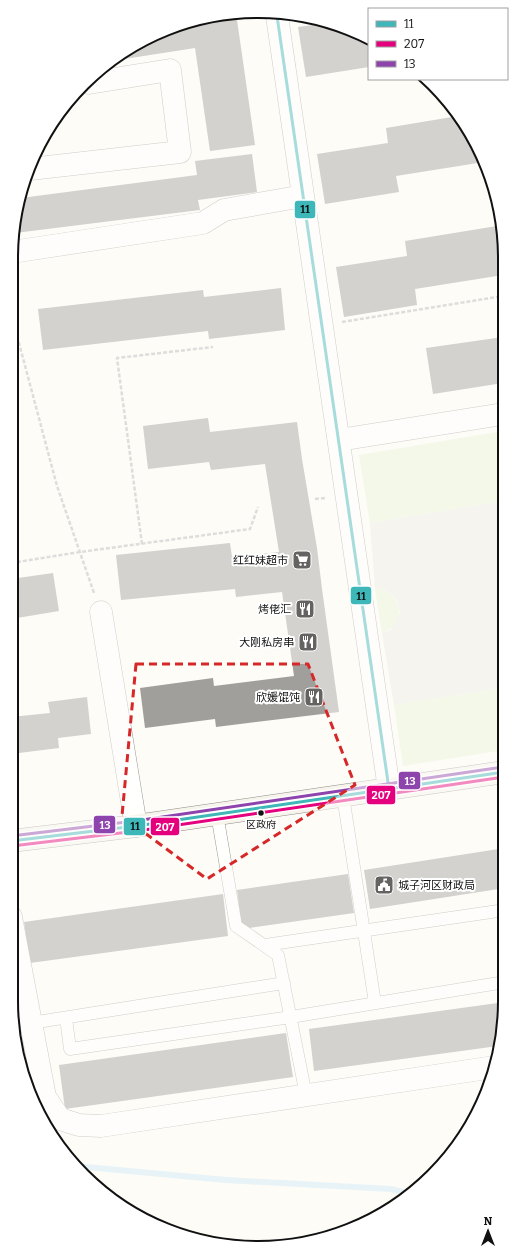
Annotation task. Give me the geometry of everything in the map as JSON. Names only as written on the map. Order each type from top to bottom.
[{"type":"main road","points":[[18,840],[136,826],[498,773]]},
{"type":"street","points":[[277,19],[389,789]]},
{"type":"street","points":[[35,168],[180,152],[170,70],[95,82]]},
{"type":"street","points":[[18,251],[203,223],[224,210],[303,196]]},
{"type":"street","points":[[338,440],[498,415]]},
{"type":"street","points":[[101,612],[136,826]]},
{"type":"street","points":[[18,954],[44,1097],[60,1119],[79,1125],[100,1126],[488,1068]]},
{"type":"lane","points":[[343,796],[375,1003]]},
{"type":"lane","points":[[217,814],[236,926],[278,955],[306,1095]]},
{"type":"lane","points":[[265,945],[498,911]]},
{"type":"lane","points":[[31,1023],[284,982]]},
{"type":"lane","points":[[66,1018],[70,1049],[291,1017],[498,983]]},
{"type":"path","points":[[322,325],[498,297]]},
{"type":"path","points":[[18,339],[57,486],[101,612]]},
{"type":"path","points":[[142,544],[117,358],[212,347]]},
{"type":"path","points":[[18,562],[250,529],[258,507]]},
{"type":"highlighted area","points":[[136,664],[308,664],[355,785],[207,879],[122,816]]},
{"type":"green space","points":[[498,432],[498,502],[370,523],[359,455]]},
{"type":"green space","points":[[382,588],[389,593],[398,605],[399,618],[390,629],[382,633],[375,589]]},
{"type":"green space","points":[[498,689],[498,751],[403,766],[394,705]]},
{"type":"shaded area","points":[[498,502],[498,689],[394,705],[382,633],[390,630],[397,621],[400,612],[397,601],[390,593],[382,588],[375,589],[370,523]]},
{"type":"building","points":[[237,19],[255,145],[210,151],[195,48],[124,59],[166,36],[196,26]]},
{"type":"building","points":[[314,25],[320,26],[350,36],[368,45],[368,67],[306,77],[298,27]]},
{"type":"building","points":[[452,117],[466,138],[478,163],[396,176],[399,192],[325,204],[317,154],[388,143],[386,128]]},
{"type":"building","points":[[252,154],[257,192],[198,200],[200,210],[20,232],[26,197],[197,175],[195,161]]},
{"type":"building","points":[[496,226],[498,276],[415,289],[417,305],[344,317],[336,267],[407,256],[405,241]]},
{"type":"building","points":[[281,288],[285,330],[209,339],[208,331],[43,350],[38,309],[203,290],[204,297]]},
{"type":"building","points":[[498,338],[498,384],[433,394],[426,348]]},
{"type":"building","points":[[208,418],[210,432],[297,422],[317,548],[339,712],[216,727],[215,719],[145,728],[140,688],[213,678],[214,686],[294,676],[282,592],[236,597],[235,589],[121,600],[116,555],[230,543],[232,557],[279,552],[265,464],[211,470],[209,462],[148,469],[143,426]]},
{"type":"building","points":[[53,573],[59,611],[18,618],[18,578]]},
{"type":"building","points":[[87,697],[91,734],[58,738],[59,748],[18,753],[18,716],[50,713],[48,702]]},
{"type":"building","points":[[498,849],[498,889],[370,909],[364,870]]},
{"type":"building","points":[[348,874],[354,913],[242,929],[237,890]]},
{"type":"building","points":[[223,894],[228,936],[30,963],[24,922]]},
{"type":"building","points":[[498,1003],[493,1047],[314,1071],[309,1029]]},
{"type":"building","points":[[286,1033],[293,1077],[65,1109],[59,1065]]},
{"type":"waterway","points":[[85,1167],[226,1180],[391,1189],[403,1192]]},
{"type":"transit line","name":"11","points":[[277,19],[389,789]]},
{"type":"transit line","name":"13","points":[[18,835],[135,821],[498,768]]},
{"type":"transit line","name":"11","points":[[18,840],[136,826],[498,773]]},
{"type":"transit line","name":"207","points":[[18,845],[137,831],[498,778]]},
{"type":"place","name":"红红妹超市","points":[[302,560]]},
{"type":"place","name":"烤佬汇","points":[[305,609]]},
{"type":"place","name":"大刚私房串","points":[[308,642]]},
{"type":"place","name":"欣媛馄饨","points":[[314,697]]},
{"type":"place","name":"区政府","points":[[261,813]]},
{"type":"place","name":"城子河区财政局","points":[[384,885]]}]
